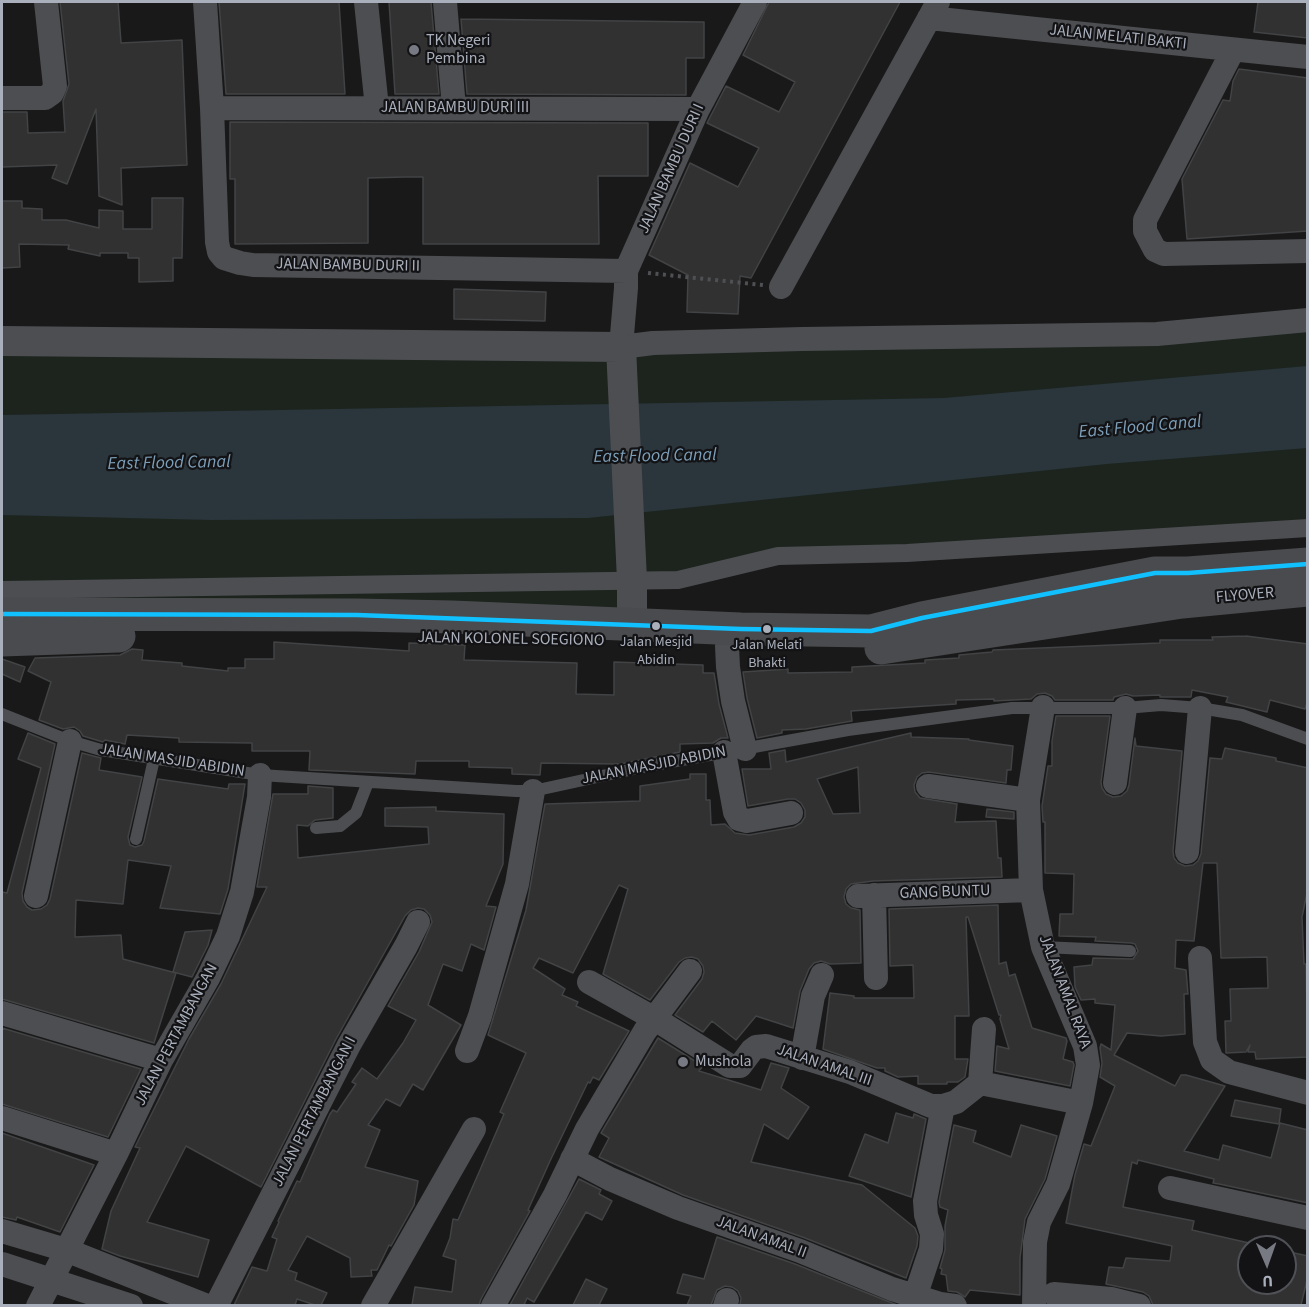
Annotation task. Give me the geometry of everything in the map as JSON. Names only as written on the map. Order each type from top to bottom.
[{"type":"main road","name":"JALAN KOLONEL SOEGIONO","points":[[2,614],[368,615],[741,629],[871,631],[932,616],[1155,573],[1308,552]]},
{"type":"main road","name":"FLYOVER","points":[[1185,587],[1308,564]]},
{"type":"main road","name":"JALAN KOLONEL SOEGIONO","points":[[1155,573],[1185,587]]},
{"type":"main road","name":"JALAN KOLONEL SOEGIONO","points":[[2,640],[121,635],[244,635],[876,649],[1090,616],[1185,587]]},
{"type":"main road","name":"FLYOVER","points":[[1185,587],[1308,590]]},
{"type":"main road","name":"JALAN KOLONEL SOEGIONO","points":[[1090,616],[1190,620],[1308,612]]},
{"type":"street","points":[[2,98],[45,98],[52,93],[55,86],[46,2]]},
{"type":"street","points":[[205,2],[212,108]]},
{"type":"street","points":[[366,2],[376,108]]},
{"type":"street","points":[[446,2],[454,108]]},
{"type":"street","name":"JALAN BAMBU DURI I","points":[[621,341],[626,279],[698,109],[755,2]]},
{"type":"street","name":"JALAN MELATI BAKTI","points":[[781,287],[933,10],[1233,50],[1308,57]]},
{"type":"street","points":[[1233,50],[1145,220],[1145,231],[1155,250],[1164,254],[1308,251]]},
{"type":"street","name":"JALAN BAMBU DURI III","points":[[212,108],[698,109]]},
{"type":"street","name":"JALAN BAMBU DURI II","points":[[212,108],[217,242],[219,252],[224,258],[254,265],[626,279]]},
{"type":"street","points":[[2,341],[621,341],[653,343],[1157,334],[1308,320]]},
{"type":"street","points":[[621,341],[632,624]]},
{"type":"street","points":[[2,590],[678,579],[778,556],[907,554],[1308,528]]},
{"type":"street","points":[[727,646],[733,701],[735,812],[739,819],[747,821],[792,813]]},
{"type":"street","name":"JALAN AMAL RAYA","points":[[1043,707],[1028,800],[1031,890],[1043,947],[1088,1053],[1081,1103],[1058,1184],[1039,1222],[1035,1242],[1044,1300]]},
{"type":"street","points":[[1115,783],[1125,708]]},
{"type":"street","points":[[1187,852],[1200,708]]},
{"type":"street","points":[[36,897],[70,741]]},
{"type":"street","name":"JALAN PERTAMBANGAN","points":[[38,1305],[116,1154],[161,1060],[208,978],[228,936],[242,892],[259,797],[260,776]]},
{"type":"street","points":[[928,786],[1028,800]]},
{"type":"street","points":[[467,1052],[483,1005],[517,884],[533,791]]},
{"type":"street","name":"GANG BUNTU","points":[[876,978],[866,895],[1031,890]]},
{"type":"street","name":"JALAN PERTAMBANGAN I","points":[[216,1305],[349,1045],[418,922]]},
{"type":"street","points":[[1200,958],[1205,1042],[1212,1060],[1229,1072],[1308,1093]]},
{"type":"street","points":[[493,1305],[555,1195],[587,1129],[645,1031],[690,971]]},
{"type":"street","points":[[802,1058],[813,996],[822,975]]},
{"type":"street","points":[[589,982],[655,1019]]},
{"type":"street","points":[[2,1013],[161,1060]]},
{"type":"street","name":"JALAN AMAL III","points":[[655,1019],[730,1066],[740,1066],[752,1050],[766,1046],[850,1072],[931,1106],[944,1106]]},
{"type":"street","points":[[914,1301],[931,1249],[932,1234],[926,1215],[925,1201],[944,1106],[956,1102],[980,1083],[984,1029]]},
{"type":"street","points":[[980,1083],[1081,1103]]},
{"type":"street","points":[[2,1118],[116,1154]]},
{"type":"street","points":[[373,1305],[474,1129]]},
{"type":"street","name":"JALAN AMAL II","points":[[572,1159],[610,1179],[678,1208],[800,1251],[892,1289],[914,1301],[955,1305]]},
{"type":"street","points":[[1170,1188],[1308,1218]]},
{"type":"street","points":[[2,1231],[66,1250],[207,1305]]},
{"type":"street","points":[[2,1264],[131,1305]]},
{"type":"street","points":[[1044,1300],[1111,1299],[1139,1305]]},
{"type":"lane","name":"JALAN MASJID ABIDIN","points":[[2,714],[70,741],[101,750],[260,776],[533,791],[643,767],[848,730],[1011,708],[1125,708],[1161,705],[1200,708],[1242,715],[1308,739]]},
{"type":"lane","points":[[136,839],[154,759]]},
{"type":"lane","points":[[316,828],[340,826],[356,813],[368,782]]},
{"type":"lane","points":[[1043,947],[1130,951]]},
{"type":"path","points":[[626,279],[781,287]]},
{"type":"shaded area","points":[[1307,318],[1307,528],[778,556],[632,580],[632,624],[2,614],[2,341],[621,347]]},
{"type":"water","name":"East Flood Canal","points":[[1307,366],[1307,448],[1107,464],[588,518],[211,520],[2,515],[2,415],[944,398]]},
{"type":"building","points":[[60,2],[118,2],[121,43],[182,40],[187,165],[121,168],[122,205],[99,196],[96,109],[67,184],[52,178],[57,165],[2,167],[2,112],[27,112],[28,133],[65,132],[63,101],[69,84]]},
{"type":"building","points":[[219,2],[339,2],[345,94],[226,94]]},
{"type":"building","name":"TK Negeri Pembina","points":[[389,2],[431,2],[439,94],[395,94]]},
{"type":"building","points":[[769,2],[900,2],[751,278],[740,276],[738,314],[687,312],[688,275],[649,255],[690,163],[738,187],[759,148],[707,123],[726,86],[779,112],[795,82],[743,55]]},
{"type":"building","points":[[1258,2],[1308,2],[1308,38],[1254,32]]},
{"type":"building","points":[[461,19],[704,22],[704,58],[686,58],[686,95],[467,94]]},
{"type":"building","points":[[1239,69],[1308,78],[1308,231],[1187,239],[1182,179],[1223,100],[1230,101],[1233,81]]},
{"type":"building","points":[[230,122],[648,123],[648,176],[598,176],[599,244],[423,244],[423,177],[405,177],[368,178],[368,243],[235,244],[235,179],[230,179]]},
{"type":"building","points":[[152,198],[183,198],[182,258],[173,258],[173,281],[139,282],[139,258],[128,258],[128,253],[100,253],[100,256],[68,249],[69,245],[19,244],[20,267],[2,268],[2,201],[22,201],[22,208],[42,209],[42,220],[66,220],[99,228],[99,210],[123,211],[123,229],[152,229]]},
{"type":"building","points":[[454,289],[546,292],[545,321],[454,319]]},
{"type":"building","points":[[1246,636],[1308,644],[1308,700],[1305,709],[1270,700],[1267,712],[1226,702],[1228,697],[1192,690],[1191,697],[1126,694],[1114,697],[1113,700],[1055,700],[1045,693],[1037,694],[1031,699],[956,700],[956,704],[851,711],[852,721],[806,729],[782,730],[782,733],[757,738],[743,672],[788,669],[788,673],[852,672],[852,667],[925,663],[925,660],[959,658],[959,655],[992,652],[993,650],[1160,643],[1160,640],[1213,640],[1212,637]]},
{"type":"building","points":[[274,642],[409,651],[409,643],[465,645],[464,660],[577,663],[576,694],[614,695],[614,662],[703,665],[703,673],[714,673],[728,738],[721,738],[713,743],[680,744],[680,752],[620,764],[541,763],[540,775],[512,774],[512,768],[469,767],[469,761],[416,761],[415,774],[309,770],[310,751],[252,751],[252,743],[179,742],[179,738],[127,735],[125,744],[105,740],[103,742],[83,736],[74,727],[63,729],[39,720],[51,682],[28,671],[35,658],[120,655],[132,649],[143,650],[142,660],[182,663],[182,666],[228,671],[228,668],[245,668],[245,659],[274,659]]},
{"type":"building","points":[[2,659],[25,667],[20,682],[2,674]]},
{"type":"building","points":[[1056,716],[1110,716],[1101,782],[1106,794],[1113,797],[1121,796],[1127,791],[1135,738],[1136,746],[1182,751],[1173,851],[1178,863],[1185,866],[1193,865],[1201,854],[1210,758],[1222,759],[1225,748],[1276,758],[1276,761],[1308,768],[1308,888],[1302,917],[1304,964],[1306,964],[1308,1057],[1256,1059],[1255,1052],[1248,1052],[1250,1045],[1246,1052],[1226,1053],[1225,1021],[1231,1021],[1230,989],[1268,988],[1267,957],[1221,958],[1217,863],[1203,863],[1194,941],[1176,940],[1175,968],[1186,970],[1188,994],[1184,994],[1185,1034],[1161,1036],[1127,1033],[1114,1055],[1175,1086],[1181,1075],[1186,1075],[1225,1086],[1184,1151],[1219,1160],[1223,1145],[1271,1158],[1280,1123],[1308,1130],[1308,1203],[1213,1183],[1214,1179],[1138,1160],[1137,1164],[1132,1162],[1123,1207],[1194,1221],[1192,1230],[1237,1240],[1237,1295],[1297,1295],[1297,1254],[1308,1256],[1308,1276],[1301,1305],[1153,1305],[1149,1296],[1143,1292],[1106,1284],[1109,1267],[1123,1268],[1126,1258],[1170,1261],[1172,1246],[1066,1223],[1075,1175],[1084,1144],[1091,1146],[1115,1086],[1100,1077],[1102,1063],[1100,1048],[1101,1044],[1111,1050],[1115,1005],[1095,1003],[1095,999],[1081,1000],[1075,987],[1074,967],[1092,965],[1093,958],[1133,959],[1138,951],[1135,944],[1131,943],[1095,941],[1096,937],[1059,936],[1060,914],[1073,914],[1074,874],[1045,873],[1045,822],[1043,822],[1042,806],[1048,766],[1052,766],[1052,741]]},
{"type":"building","points":[[28,733],[55,744],[22,893],[23,901],[32,910],[41,909],[50,899],[82,753],[101,758],[99,770],[142,777],[128,837],[130,845],[135,847],[142,845],[144,841],[158,779],[228,789],[229,784],[245,784],[228,889],[220,914],[160,908],[171,866],[128,860],[123,904],[76,900],[75,937],[121,935],[123,959],[176,973],[154,1043],[2,999],[2,892],[7,893],[41,768],[18,759]]},
{"type":"building","points":[[911,733],[911,737],[969,739],[1013,746],[1011,770],[1007,770],[1006,783],[929,772],[917,777],[914,785],[915,792],[920,798],[957,804],[955,822],[996,821],[998,858],[1001,858],[1002,877],[873,881],[851,884],[846,889],[844,897],[846,904],[860,910],[861,963],[830,964],[821,961],[814,963],[800,991],[793,1028],[756,1016],[736,1040],[712,1021],[703,1032],[675,1015],[702,979],[703,966],[698,959],[685,958],[679,962],[650,1000],[603,974],[628,889],[619,885],[573,973],[539,958],[533,968],[565,989],[562,995],[578,1002],[576,1006],[629,1031],[599,1080],[593,1077],[590,1083],[588,1082],[550,1161],[528,1210],[530,1211],[479,1305],[412,1305],[415,1287],[452,1292],[456,1260],[443,1256],[450,1238],[453,1219],[458,1220],[480,1170],[504,1114],[500,1112],[526,1053],[488,1035],[526,910],[545,804],[640,801],[640,786],[690,779],[690,774],[706,774],[706,800],[710,800],[711,825],[725,824],[735,833],[749,835],[794,827],[805,817],[805,810],[795,799],[748,806],[742,769],[771,769],[769,753],[785,750],[786,762]],"holes":[[[858,767],[860,813],[833,814],[817,779]]]},
{"type":"building","points":[[308,786],[333,788],[333,818],[315,820],[308,826],[297,825],[298,858],[429,844],[428,827],[385,826],[385,808],[436,807],[436,811],[504,814],[503,864],[486,906],[496,907],[484,950],[471,944],[462,971],[443,964],[428,1005],[461,1025],[423,1090],[413,1084],[400,1106],[386,1099],[368,1125],[380,1130],[365,1167],[418,1181],[414,1205],[391,1246],[389,1245],[377,1270],[371,1270],[372,1276],[351,1277],[350,1258],[307,1236],[288,1270],[297,1273],[295,1280],[327,1293],[321,1305],[297,1299],[295,1305],[234,1305],[252,1267],[267,1271],[277,1239],[272,1237],[278,1221],[297,1181],[300,1182],[330,1114],[333,1110],[337,1112],[356,1084],[352,1082],[362,1068],[377,1079],[403,1043],[416,1020],[388,1006],[419,952],[432,922],[430,915],[424,909],[411,910],[405,916],[336,1039],[261,1187],[186,1146],[147,1222],[209,1240],[198,1277],[102,1249],[111,1211],[140,1148],[135,1147],[189,1039],[221,984],[267,887],[257,887],[273,794],[308,794]]},
{"type":"building","points":[[987,809],[1014,812],[1014,819],[986,817]]},
{"type":"building","points":[[998,905],[999,964],[1006,962],[1009,976],[1015,974],[1032,1028],[1066,1038],[1063,1059],[1073,1062],[1074,1065],[1070,1086],[995,1071],[997,1046],[1009,1049],[1000,1019],[1001,1015],[999,1015],[968,917],[966,917],[969,1016],[955,1016],[955,1059],[968,1059],[965,1077],[958,1082],[947,1082],[947,1084],[918,1084],[918,1076],[898,1077],[885,1071],[885,1068],[877,1068],[823,1049],[830,993],[854,996],[854,998],[914,998],[913,965],[890,966],[889,909]]},
{"type":"building","points":[[212,930],[208,945],[192,977],[173,972],[185,932]]},
{"type":"building","points":[[2,1028],[141,1069],[108,1137],[2,1104]]},
{"type":"building","points":[[658,1038],[703,1066],[699,1071],[761,1090],[771,1063],[789,1068],[781,1088],[809,1107],[788,1139],[764,1124],[751,1162],[862,1185],[915,1228],[918,1236],[917,1246],[906,1278],[805,1238],[683,1195],[599,1157],[609,1138],[601,1133]]},
{"type":"building","points":[[1235,1100],[1281,1109],[1279,1124],[1231,1116]]},
{"type":"building","points":[[896,1113],[913,1118],[914,1114],[926,1119],[911,1197],[849,1176],[865,1134],[888,1143]]},
{"type":"building","points":[[954,1125],[976,1131],[973,1142],[1011,1157],[1021,1125],[1057,1136],[1045,1179],[1025,1219],[1020,1258],[1020,1295],[970,1290],[965,1297],[957,1292],[948,1291],[946,1275],[941,1274],[948,1210],[940,1207],[939,1202]]},
{"type":"building","points":[[2,1133],[94,1165],[60,1232],[17,1217],[16,1220],[2,1217]]},
{"type":"building","points":[[579,1179],[601,1190],[599,1194],[612,1201],[602,1220],[586,1212],[534,1302],[527,1298],[524,1305],[510,1305]]},
{"type":"building","points":[[717,1237],[795,1264],[897,1305],[740,1305],[741,1298],[738,1291],[725,1286],[717,1290],[711,1305],[687,1305],[691,1296],[677,1293],[683,1274],[704,1279]]},
{"type":"building","points":[[586,1279],[607,1289],[599,1305],[573,1305]]},
{"type":"transit line","points":[[2,614],[357,615],[741,629],[871,631],[922,618],[1155,573],[1188,573],[1308,564]]},
{"type":"place","name":"TK Negeri Pembina","points":[[414,50]]},
{"type":"place","name":"Jalan Mesjid Abidin","points":[[656,626]]},
{"type":"place","name":"Jalan Melati Bhakti","points":[[767,629]]},
{"type":"place","name":"Mushola","points":[[683,1062]]}]
